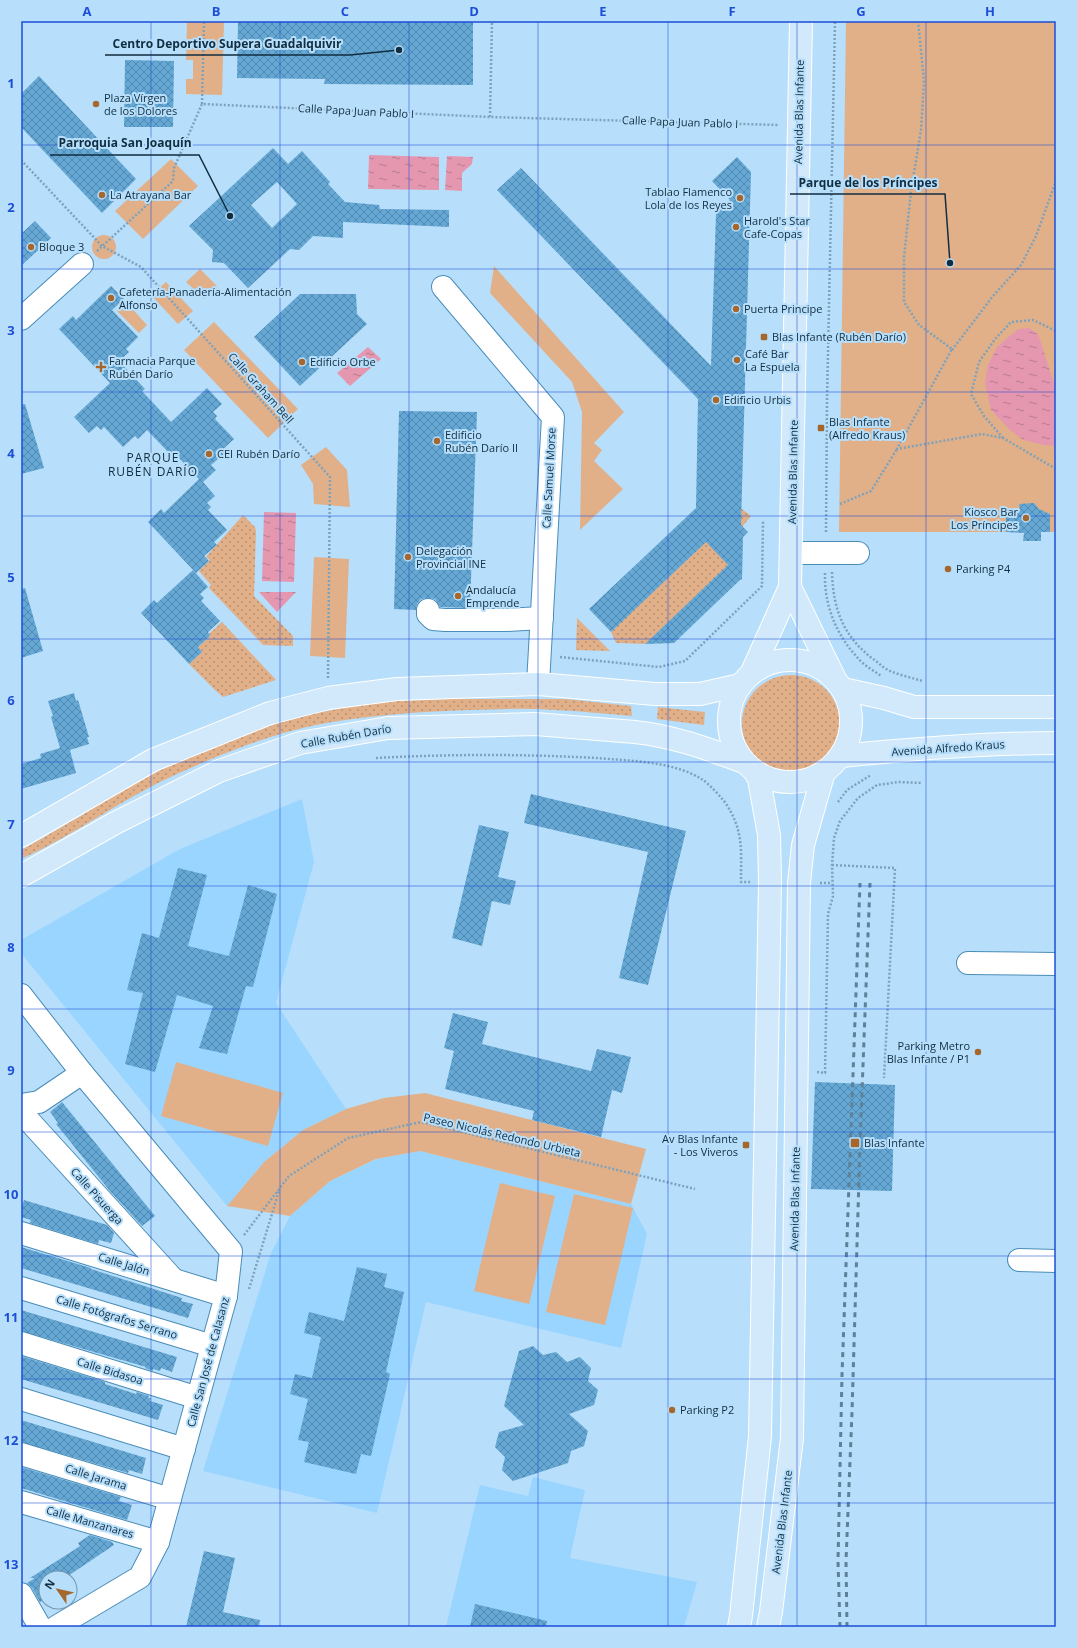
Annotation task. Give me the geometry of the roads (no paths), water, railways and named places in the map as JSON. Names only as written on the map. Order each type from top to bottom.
[{"type":"main road","name":"Avenida Blas Infante","points":[[790,588],[801,21]]},
{"type":"main road","points":[[739,1627],[760,1428],[770,882],[769,836],[759,779],[733,744],[728,724],[731,704],[746,679],[790,588]]},
{"type":"main road","points":[[750,767],[772,780],[790,783],[808,780],[824,772],[841,756],[849,740],[852,723],[850,705],[790,588]]},
{"type":"main road","points":[[21,836],[153,760],[270,712],[328,698],[397,689],[538,684],[662,694],[700,694],[746,679],[768,663],[785,659],[803,660],[820,666],[839,683],[914,707],[1056,708]]},
{"type":"main road","name":"Calle Rubén Darío","points":[[21,876],[117,822],[218,771],[300,743],[388,728],[534,724],[635,732],[696,745],[750,767]]},
{"type":"main road","name":"Avenida Alfredo Kraus","points":[[841,756],[913,749],[1010,743],[1056,744]]},
{"type":"main road","name":"Avenida Blas Infante","points":[[768,1627],[792,1438],[799,883],[803,845],[824,772]]},
{"type":"street","points":[[21,320],[82,264]]},
{"type":"street","name":"Calle Samuel Morse","points":[[443,287],[553,417],[538,684]]},
{"type":"street","points":[[791,554],[858,553]]},
{"type":"street","points":[[428,610],[428,614],[433,618],[445,620],[506,620],[542,618]]},
{"type":"street","points":[[968,963],[1056,964]]},
{"type":"street","points":[[21,995],[82,1073],[39,1102],[21,1105]]},
{"type":"street","name":"Calle San José de Calasanz","points":[[56,1627],[140,1577],[158,1542],[226,1296],[231,1251],[82,1073]]},
{"type":"street","name":"Calle Pisuerga","points":[[21,1112],[173,1279]]},
{"type":"street","name":"Calle Jalón","points":[[21,1233],[226,1296]]},
{"type":"street","points":[[1019,1260],[1056,1261]]},
{"type":"street","name":"Calle Fotógrafos Serrano","points":[[21,1288],[212,1346]]},
{"type":"street","name":"Calle Bidasoa","points":[[21,1343],[198,1398]]},
{"type":"street","points":[[21,1399],[184,1449]]},
{"type":"street","name":"Calle Jarama","points":[[21,1454],[170,1499]]},
{"type":"street","name":"Calle Manzanares","points":[[21,1502],[158,1542]]},
{"type":"street","points":[[21,1594],[40,1627]]},
{"type":"water","points":[[369,155],[439,157],[439,190],[368,189]]},
{"type":"water","points":[[447,156],[473,157],[472,164],[462,173],[462,191],[445,190]]},
{"type":"water","points":[[1029,328],[1038,334],[1053,380],[1056,384],[1056,446],[1023,440],[1010,430],[991,410],[985,383],[988,365],[997,347],[1018,329]]},
{"type":"water","points":[[368,347],[381,359],[350,386],[337,373]]},
{"type":"water","points":[[264,512],[296,513],[294,582],[262,581]]},
{"type":"water","points":[[259,592],[296,592],[277,612]]},
{"type":"railway","points":[[840,1627],[838,1561],[842,1375],[860,883]]},
{"type":"railway","points":[[847,1627],[846,1561],[870,883]]},
{"type":"place","name":"Centro Deportivo Supera Guadalquivir","points":[[399,50]]},
{"type":"place","name":"Plaza Vírgen de los Dolores","points":[[96,104]]},
{"type":"place","name":"La Atrayana Bar","points":[[102,195]]},
{"type":"place","name":"Tablao Flamenco Lola de los Reyes","points":[[740,198]]},
{"type":"place","name":"Parroquia San Joaquín","points":[[230,216]]},
{"type":"place","name":"Harold's Star Cafe-Copas","points":[[736,227]]},
{"type":"place","name":"Bloque 3","points":[[31,247]]},
{"type":"place","name":"Parque de los Príncipes","points":[[950,263]]},
{"type":"place","name":"Cafetería-Panadería-Alimentación Alfonso","points":[[111,298]]},
{"type":"place","name":"Puerta Principe","points":[[736,309]]},
{"type":"place","name":"Blas Infante (Rubén Darío)","points":[[764,337]]},
{"type":"place","name":"Café Bar La Espuela","points":[[737,360]]},
{"type":"place","name":"Edificio Orbe","points":[[302,362]]},
{"type":"place","name":"Farmacia Parque Rubén Darío","points":[[101,367]]},
{"type":"place","name":"Edificio Urbis","points":[[716,400]]},
{"type":"place","name":"Blas Infante (Alfredo Kraus)","points":[[821,428]]},
{"type":"place","name":"Edificio Rubén Darío II","points":[[437,441]]},
{"type":"place","name":"CEI Rubén Darío","points":[[209,454]]},
{"type":"place","name":"Kiosco Bar Los Príncipes","points":[[1026,518]]},
{"type":"place","name":"Delegación Provincial INE","points":[[408,557]]},
{"type":"place","name":"Parking P4","points":[[948,569]]},
{"type":"place","name":"Andalucía Emprende","points":[[458,596]]},
{"type":"place","name":"Parking Metro Blas Infante / P1","points":[[978,1052]]},
{"type":"place","name":"Blas Infante","points":[[855,1143]]},
{"type":"place","name":"Av Blas Infante - Los Viveros","points":[[746,1145]]},
{"type":"place","name":"Parking P2","points":[[672,1410]]},
{"type":"district","name":"PARQUE RUBÉN DARÍO","points":[[153,465]]}]
